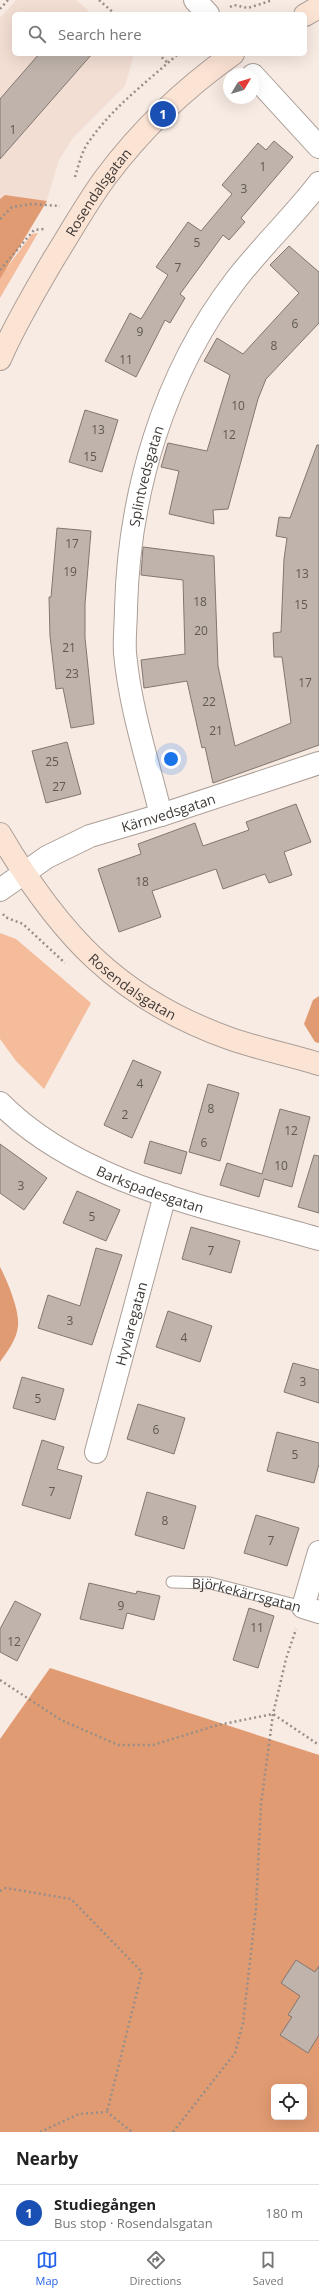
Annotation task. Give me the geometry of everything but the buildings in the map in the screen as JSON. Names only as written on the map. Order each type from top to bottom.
[{"type":"street","points":[[195,0],[216,12]]},
{"type":"street","points":[[307,14],[319,7]]},
{"type":"street","name":"Rosendalsgatan","points":[[0,358],[36,288],[105,178],[176,99],[211,69],[229,56]]},
{"type":"street","points":[[239,56],[247,68]]},
{"type":"street","points":[[259,83],[319,147]]},
{"type":"street","name":"Splintvedsgatan","points":[[161,815],[130,687],[125,651],[127,582],[138,500],[159,423],[192,350],[209,320],[235,281],[319,183]]},
{"type":"street","name":"Kärnvedsgatan","points":[[0,890],[23,872],[47,857],[90,836],[161,815],[319,763]]},
{"type":"street","name":"Rosendalsgatan","points":[[0,834],[23,872],[52,913],[71,936],[114,976],[147,999],[187,1020],[231,1039],[319,1064]]},
{"type":"street","name":"Barkspadesgatan","points":[[0,1103],[30,1130],[78,1160],[112,1175],[166,1195],[319,1239]]},
{"type":"street","name":"Hyvlaregatan","points":[[96,1452],[166,1195]]},
{"type":"street","points":[[311,1610],[319,1552]]},
{"type":"lane","name":"Björkekärrsgatan","points":[[172,1582],[210,1584],[311,1610]]},
{"type":"path","points":[[0,9],[8,0]]},
{"type":"path","points":[[99,0],[112,12]]},
{"type":"path","points":[[216,12],[234,5],[248,8],[273,0]]},
{"type":"path","points":[[160,56],[168,63]]},
{"type":"path","points":[[0,219],[12,207],[32,204],[62,207]]},
{"type":"path","points":[[0,270],[34,230],[50,228]]},
{"type":"path","points":[[173,2132],[235,2053],[243,2023],[256,1908],[261,1804],[273,1714],[286,1659],[311,1610]]},
{"type":"path","points":[[0,1680],[61,1720],[118,1744],[153,1745],[218,1725],[273,1714],[319,1745]]},
{"type":"path","points":[[0,1891],[6,1888],[71,1899],[142,1972],[107,2112]]},
{"type":"path","points":[[40,2132],[79,2114],[107,2112],[132,2132]]},
{"type":"shaded area","points":[[16,0],[76,0],[90,12],[12,12],[12,56],[133,56],[125,86],[73,138],[59,160],[46,203],[8,195],[0,201],[0,18]]},
{"type":"shaded area","points":[[5,195],[47,201],[0,279],[0,199]]},
{"type":"shaded area","points":[[38,233],[0,298],[0,277],[32,234]]},
{"type":"shaded area","points":[[0,933],[16,939],[91,1003],[44,1089],[16,1061],[0,1039]]},
{"type":"shaded area","points":[[319,996],[319,1043],[315,1042],[304,1024],[313,1000]]},
{"type":"shaded area","points":[[0,1267],[17,1312],[18,1326],[16,1336],[0,1362]]},
{"type":"shaded area","points":[[50,1668],[319,1755],[319,2132],[0,2132],[0,1739]]},
{"type":"place","name":"Studiegången","points":[[163,114]]}]
